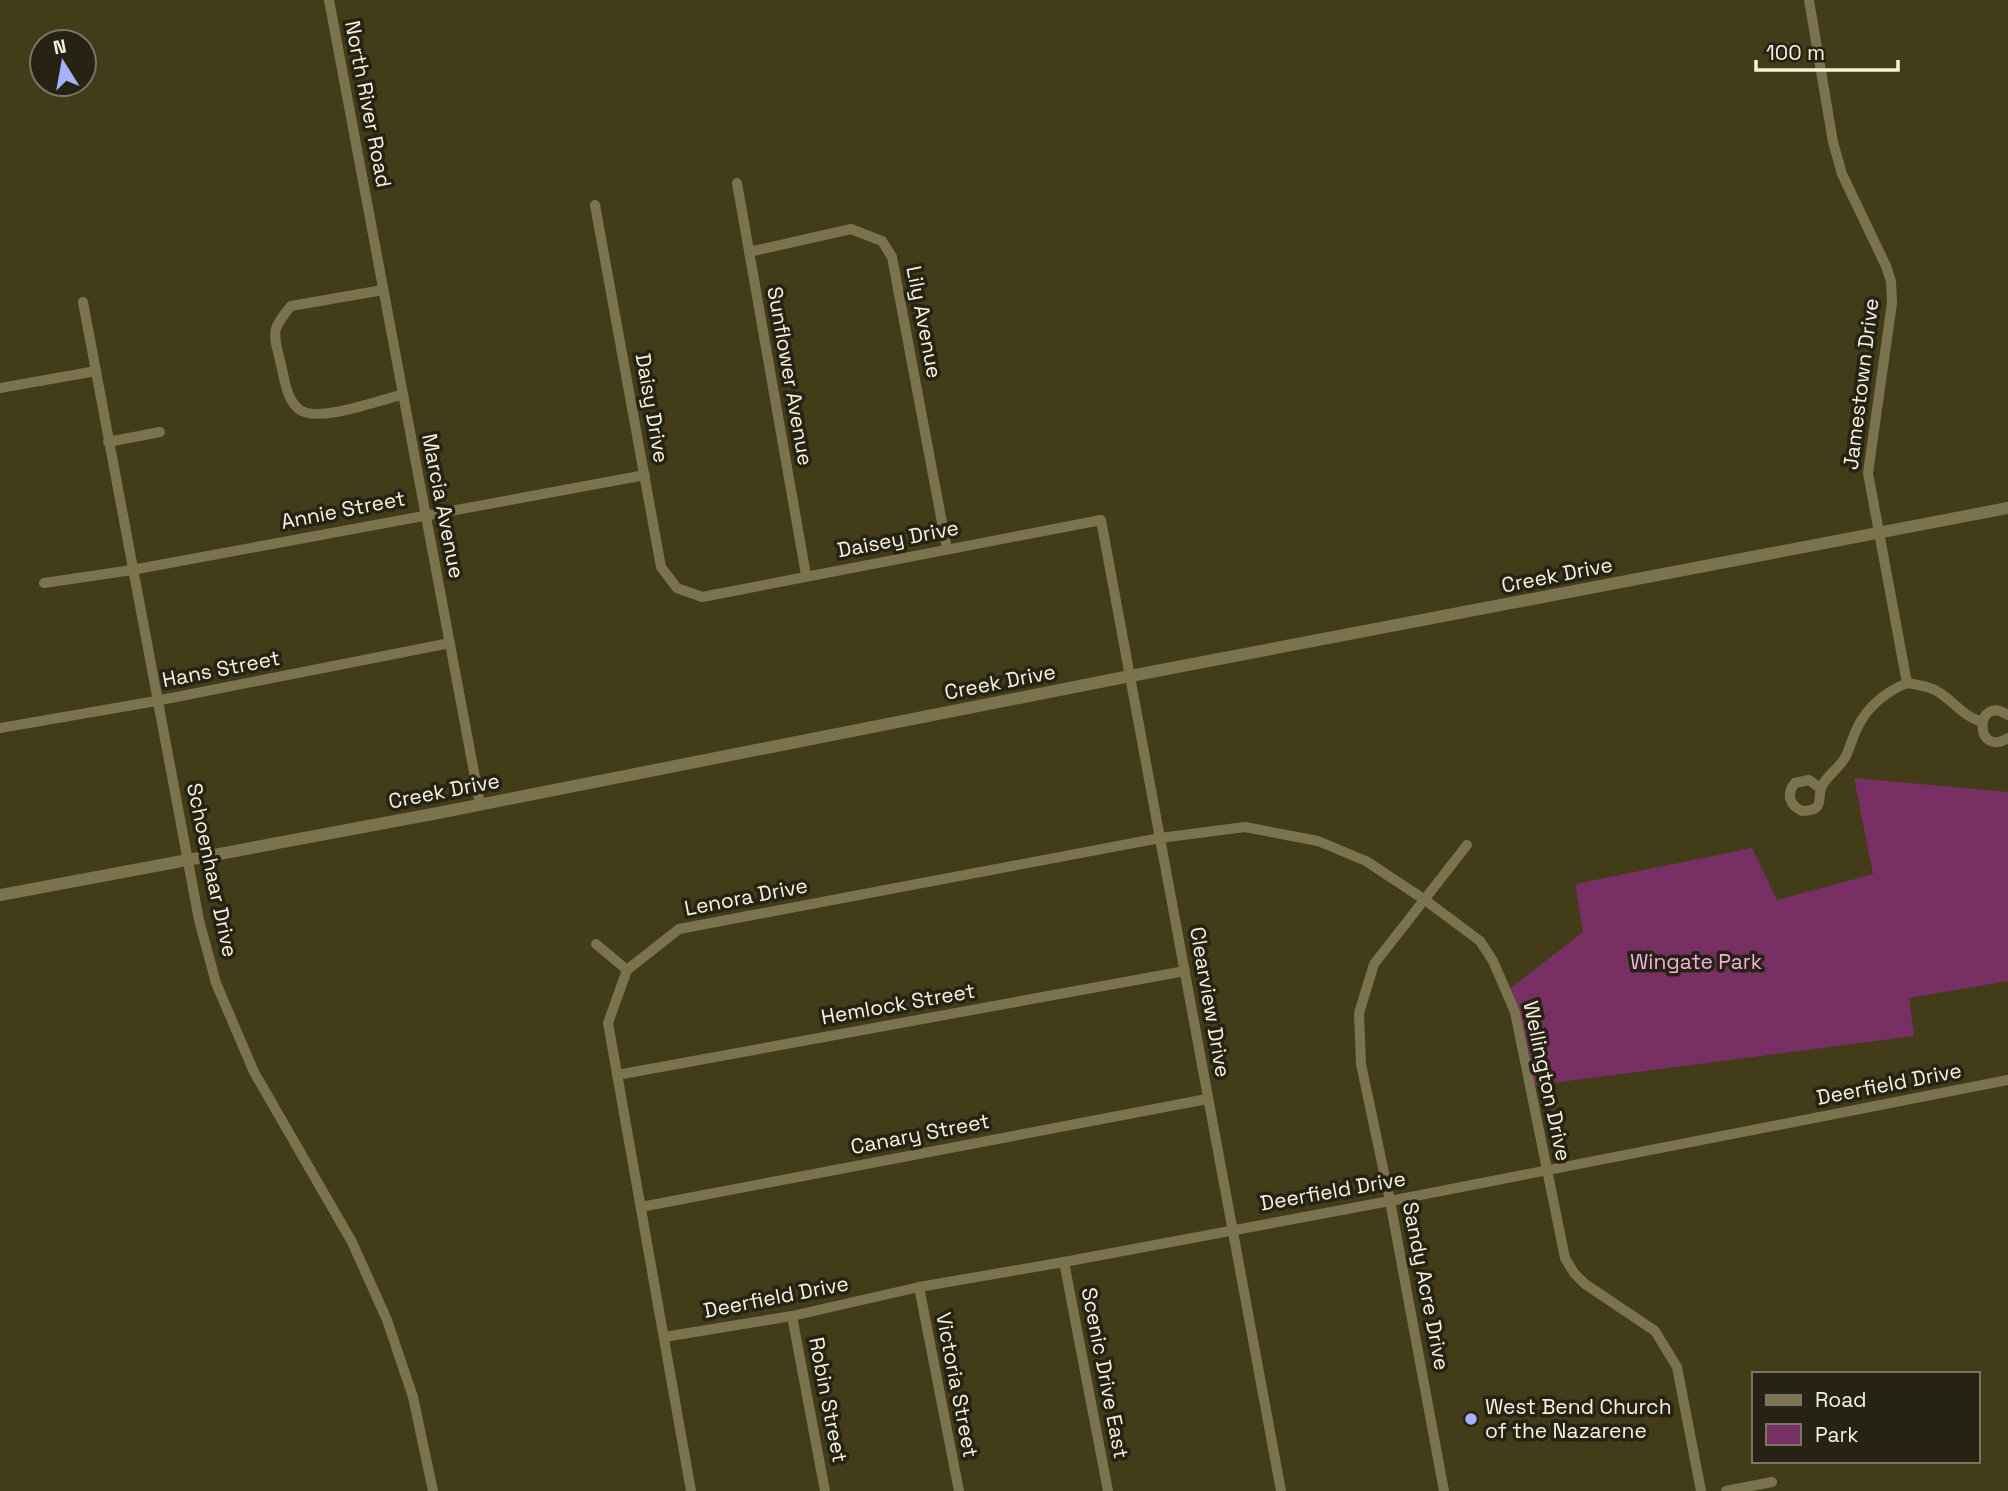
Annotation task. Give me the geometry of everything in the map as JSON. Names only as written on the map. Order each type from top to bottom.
[{"type":"street","name":"North River Road","points":[[329,0],[370,215]]},
{"type":"street","name":"Jamestown Drive","points":[[1809,0],[1833,142],[1842,174],[1891,281],[1892,303],[1868,473],[1907,683]]},
{"type":"street","name":"Sunflower Avenue","points":[[737,183],[806,576]]},
{"type":"street","name":"Daisy Drive","points":[[595,205],[661,566],[677,588],[702,597]]},
{"type":"street","name":"Marcia Avenue","points":[[370,215],[401,395],[480,804]]},
{"type":"street","name":"Lily Avenue","points":[[749,252],[851,229],[881,241],[892,257],[947,549]]},
{"type":"street","points":[[383,290],[291,306],[278,322],[274,333],[289,396],[301,410],[320,415],[401,395]]},
{"type":"street","name":"Schoenhaar Drive","points":[[83,302],[156,701],[189,858],[199,920],[216,983],[254,1072],[352,1242],[384,1312],[413,1397],[433,1491]]},
{"type":"street","points":[[0,388],[96,371]]},
{"type":"street","points":[[108,442],[160,432]]},
{"type":"street","name":"Annie Street","points":[[44,583],[132,570],[645,475]]},
{"type":"street","name":"Creek Drive","points":[[0,895],[2008,508]]},
{"type":"street","name":"Daisey Drive","points":[[702,597],[1101,520]]},
{"type":"street","name":"Clearview Drive","points":[[1101,520],[1281,1491]]},
{"type":"street","name":"Hans Street","points":[[0,728],[156,701],[450,643]]},
{"type":"street","points":[[1820,788],[1844,759],[1860,722],[1871,707],[1892,690],[1907,683],[1926,686],[1940,693],[1970,718],[1982,722]]},
{"type":"street","points":[[2008,715],[1994,711],[1982,722],[1983,732],[1990,740],[2001,742],[2008,738]]},
{"type":"street","name":"Wellington Drive","points":[[1160,838],[1245,827],[1318,841],[1366,861],[1480,941],[1493,961],[1515,1012],[1565,1258],[1574,1273],[1586,1284],[1655,1331],[1677,1367],[1701,1491]]},
{"type":"street","name":"Lenora Drive","points":[[627,970],[679,929],[1160,838]]},
{"type":"street","name":"Sandy Acre Drive","points":[[1444,1491],[1391,1200],[1361,1064],[1359,1013],[1374,964],[1467,845]]},
{"type":"street","points":[[596,944],[627,970],[608,1023],[689,1491]]},
{"type":"street","name":"Hemlock Street","points":[[617,1075],[1185,971]]},
{"type":"street","name":"Deerfield Drive","points":[[664,1337],[792,1316],[919,1287],[1391,1200],[2008,1080]]},
{"type":"street","name":"Canary Street","points":[[641,1207],[1207,1099]]},
{"type":"street","name":"Scenic Drive East","points":[[1064,1262],[1108,1491]]},
{"type":"street","name":"Victoria Street","points":[[919,1287],[958,1491]]},
{"type":"street","name":"Robin Street","points":[[792,1316],[825,1491]]},
{"type":"street","points":[[1726,1491],[1772,1482]]},
{"type":"green space","name":"Wingate Park","points":[[1854,778],[2008,792],[2008,981],[1909,998],[1914,1036],[1529,1086],[1508,990],[1583,932],[1575,884],[1752,848],[1777,900],[1873,874]]},
{"type":"place","name":"West Bend Church of the Nazarene","points":[[1471,1419]]}]
